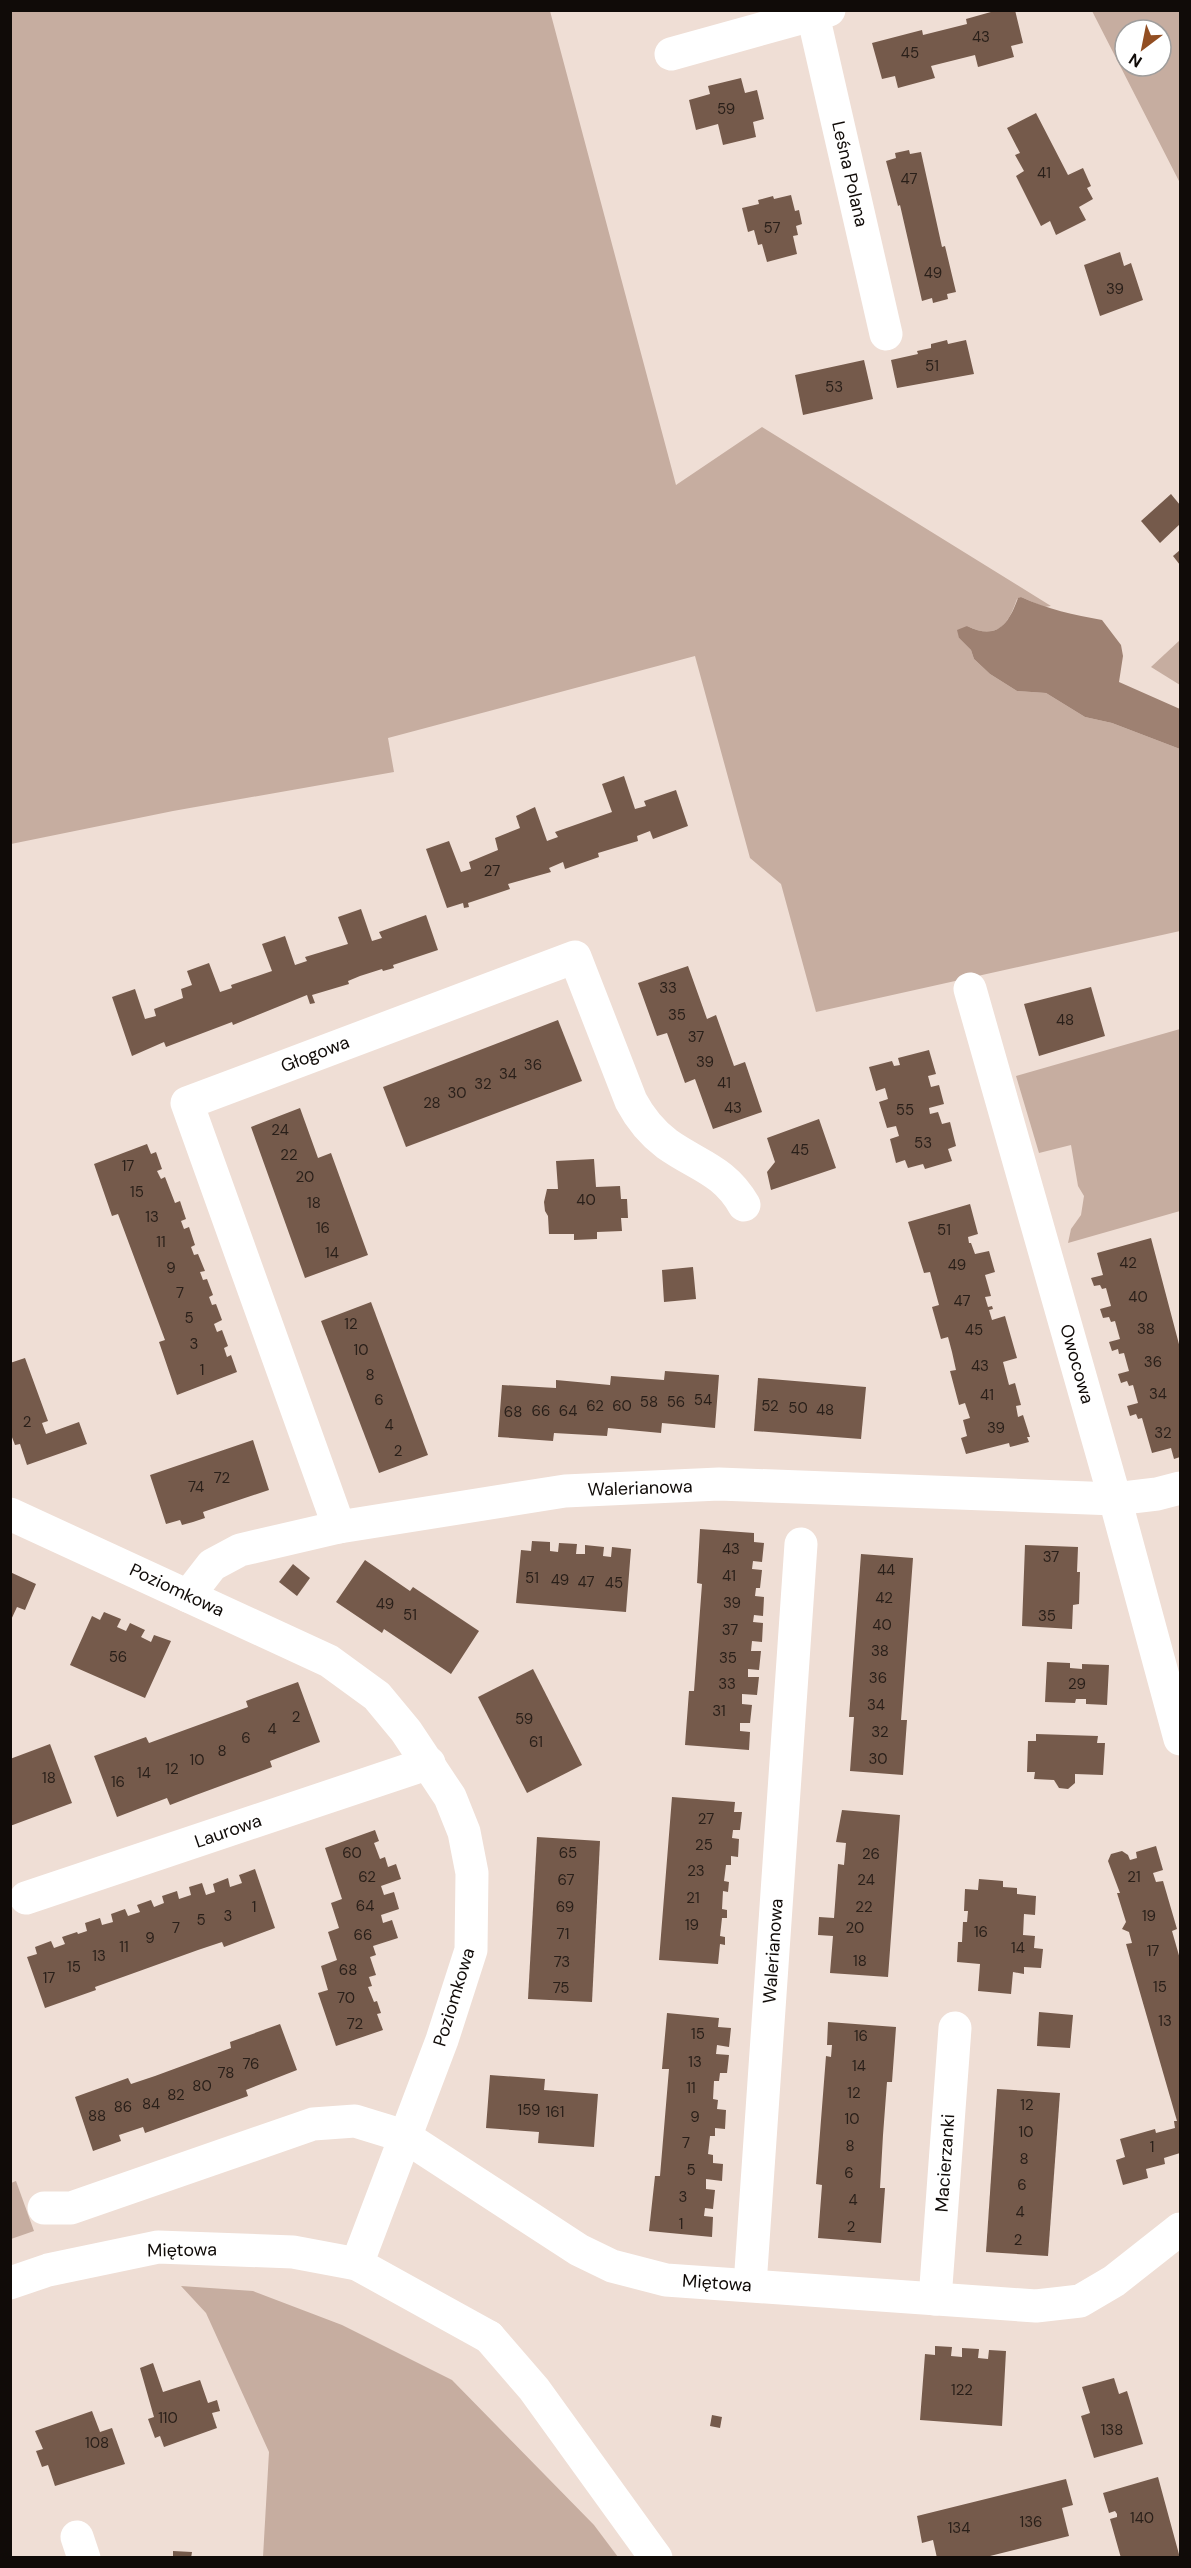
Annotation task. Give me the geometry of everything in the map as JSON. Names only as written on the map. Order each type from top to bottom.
[{"type":"street","name":"Leśna Polana","points":[[671,54],[821,13],[886,334]]},
{"type":"street","name":"Głogowa","points":[[339,1527],[187,1103],[575,957],[631,1101],[640,1117],[666,1143],[709,1169],[734,1188],[744,1205]]},
{"type":"street","name":"Owocowa","points":[[970,989],[1115,1499],[1180,1739]]},
{"type":"street","name":"Walerianowa","points":[[189,1596],[212,1565],[240,1550],[339,1527],[565,1491],[729,1485],[1115,1499],[1157,1494],[1180,1488]]},
{"type":"street","name":"Poziomkowa","points":[[10,1514],[329,1661],[377,1696],[429,1763],[450,1797],[464,1832],[472,1873],[471,1950],[442,2040],[404,2136]]},
{"type":"street","name":"Walerianowa","points":[[750,2285],[801,1544]]},
{"type":"street","name":"Laurowa","points":[[26,1898],[429,1763]]},
{"type":"street","name":"Macierzanki","points":[[935,2299],[954,2028]]},
{"type":"street","points":[[44,2208],[71,2208],[313,2124],[355,2121],[404,2136],[357,2264]]},
{"type":"street","name":"Miętowa","points":[[404,2136],[579,2250],[612,2266],[666,2280],[1036,2306],[1080,2301],[1114,2281],[1180,2229]]},
{"type":"street","name":"Miętowa","points":[[10,2283],[48,2270],[158,2247],[293,2252],[357,2264],[489,2337],[534,2389],[656,2558]]},
{"type":"shaded area","points":[[11,11],[550,11],[676,485],[762,427],[1051,606],[1044,607],[1021,597],[1017,599],[1009,617],[1000,628],[986,631],[967,626],[959,638],[971,650],[974,659],[990,674],[1017,691],[1046,693],[1085,717],[1112,723],[1180,749],[1180,931],[816,1012],[781,884],[750,858],[695,656],[388,738],[394,772],[173,811],[11,844]]},
{"type":"shaded area","points":[[1092,11],[1180,11],[1180,183],[1126,78],[1173,78],[1173,18],[1113,18],[1113,52]]},
{"type":"shaded area","points":[[1021,597],[1061,611],[1102,620],[1121,645],[1123,656],[1119,682],[1180,709],[1180,749],[1112,723],[1085,717],[1046,693],[1017,691],[990,674],[974,659],[971,650],[959,638],[957,630],[967,626],[986,631],[1000,628],[1010,616],[1018,598]]},
{"type":"shaded area","points":[[1180,640],[1180,685],[1151,667]]},
{"type":"shaded area","points":[[1180,1029],[1180,1211],[1068,1243],[1071,1229],[1081,1215],[1084,1196],[1078,1186],[1071,1145],[1039,1153],[1016,1076]]},
{"type":"shaded area","points":[[16,2181],[34,2231],[11,2239],[11,2183]]},
{"type":"shaded area","points":[[181,2286],[253,2291],[342,2325],[452,2380],[594,2525],[618,2557],[263,2557],[269,2452],[206,2313]]},
{"type":"building","points":[[998,10],[1015,10],[1023,43],[1011,46],[1014,57],[978,67],[975,55],[931,66],[935,78],[898,88],[895,76],[882,79],[872,43],[922,30],[923,35],[967,24],[966,19]]},
{"type":"building","points":[[741,78],[745,93],[757,90],[764,119],[753,122],[756,137],[723,145],[718,124],[696,130],[689,100],[710,94],[708,86]]},
{"type":"building","points":[[1036,113],[1068,175],[1083,168],[1091,186],[1087,188],[1093,199],[1079,207],[1086,220],[1056,235],[1050,221],[1041,226],[1016,176],[1024,171],[1015,155],[1020,153],[1007,128]]},
{"type":"building","points":[[909,150],[910,154],[921,152],[942,247],[945,246],[956,292],[947,294],[948,299],[933,303],[932,298],[922,301],[900,205],[898,206],[886,161],[896,158],[895,153]]},
{"type":"building","points":[[791,195],[795,211],[799,210],[802,224],[796,226],[798,235],[793,236],[797,254],[767,262],[762,244],[758,245],[754,230],[748,232],[742,208],[759,204],[758,200],[773,196],[774,199]]},
{"type":"building","points":[[1120,252],[1124,266],[1131,263],[1143,300],[1100,316],[1084,265]]},
{"type":"building","points":[[947,340],[948,344],[966,340],[974,374],[897,388],[891,360],[918,354],[917,351],[931,348],[931,344]]},
{"type":"building","points":[[864,360],[873,399],[803,415],[795,375]]},
{"type":"building","points":[[1171,494],[1180,505],[1180,524],[1160,543],[1141,521]]},
{"type":"building","points":[[1180,550],[1180,565],[1173,556]]},
{"type":"building","points":[[624,776],[635,809],[646,806],[644,801],[676,790],[688,826],[653,839],[650,831],[637,836],[638,841],[598,853],[599,857],[565,869],[563,862],[549,868],[551,872],[508,884],[510,889],[468,903],[469,907],[464,908],[463,903],[447,908],[426,849],[449,841],[461,872],[471,869],[469,862],[498,850],[495,838],[520,828],[516,816],[535,807],[547,841],[558,837],[555,832],[612,812],[602,784]]},
{"type":"building","points":[[361,909],[372,941],[382,938],[379,932],[426,915],[438,950],[393,965],[394,968],[360,976],[348,981],[349,984],[312,995],[315,1003],[310,1004],[307,995],[233,1025],[232,1022],[166,1047],[164,1042],[132,1056],[112,997],[135,989],[145,1019],[156,1016],[154,1009],[183,998],[181,989],[192,985],[187,971],[209,963],[220,992],[232,988],[231,985],[272,971],[262,944],[285,936],[295,965],[307,961],[305,957],[348,944],[338,917]]},
{"type":"building","points":[[688,966],[707,1019],[716,1015],[734,1066],[745,1062],[762,1112],[713,1129],[695,1079],[685,1083],[667,1033],[657,1036],[638,983]]},
{"type":"building","points":[[1091,987],[1105,1036],[1039,1056],[1024,1004]]},
{"type":"building","points":[[558,1020],[582,1081],[406,1147],[383,1087]]},
{"type":"building","points":[[929,1050],[936,1074],[928,1076],[931,1087],[939,1085],[944,1104],[929,1108],[930,1114],[938,1112],[942,1124],[950,1122],[956,1146],[948,1149],[952,1161],[925,1169],[923,1164],[908,1168],[905,1160],[896,1163],[890,1139],[899,1136],[896,1126],[887,1128],[879,1102],[888,1099],[885,1088],[876,1091],[869,1067],[892,1061],[894,1066],[900,1065],[898,1058]]},
{"type":"building","points":[[300,1108],[318,1158],[331,1153],[368,1255],[305,1278],[251,1127]]},
{"type":"building","points":[[819,1119],[836,1168],[771,1190],[767,1172],[775,1162],[767,1138]]},
{"type":"building","points":[[147,1144],[151,1154],[156,1152],[162,1169],[157,1171],[161,1179],[165,1177],[175,1203],[180,1201],[186,1219],[181,1221],[184,1229],[189,1227],[195,1245],[191,1247],[194,1255],[198,1254],[205,1271],[200,1272],[203,1280],[207,1279],[213,1295],[209,1297],[212,1305],[216,1304],[222,1320],[214,1324],[217,1332],[222,1330],[228,1346],[224,1348],[227,1357],[231,1355],[237,1372],[177,1395],[159,1342],[165,1340],[118,1214],[112,1216],[94,1164]]},
{"type":"building","points":[[594,1159],[596,1187],[620,1186],[621,1199],[627,1199],[628,1218],[621,1218],[622,1231],[597,1232],[597,1239],[574,1240],[574,1234],[549,1234],[544,1202],[547,1189],[558,1189],[556,1161]]},
{"type":"building","points":[[970,1204],[978,1234],[968,1237],[969,1243],[975,1254],[989,1251],[995,1272],[985,1275],[991,1296],[985,1297],[988,1307],[992,1306],[993,1309],[989,1310],[992,1320],[1005,1316],[1017,1358],[1003,1362],[1009,1385],[1015,1383],[1021,1405],[1016,1406],[1018,1417],[1023,1415],[1030,1437],[1027,1437],[1029,1442],[1010,1447],[1009,1443],[966,1454],[961,1438],[967,1436],[963,1420],[970,1418],[965,1403],[959,1405],[950,1371],[956,1370],[948,1337],[941,1339],[932,1307],[939,1305],[930,1272],[924,1273],[908,1222]]},
{"type":"building","points":[[1151,1238],[1180,1348],[1180,1457],[1174,1459],[1171,1448],[1152,1453],[1142,1418],[1138,1419],[1136,1414],[1130,1416],[1127,1406],[1138,1403],[1133,1385],[1129,1386],[1127,1381],[1121,1383],[1118,1374],[1129,1371],[1124,1353],[1119,1354],[1118,1349],[1112,1351],[1109,1342],[1120,1339],[1115,1321],[1111,1322],[1109,1317],[1103,1318],[1100,1309],[1111,1306],[1106,1288],[1102,1289],[1100,1285],[1094,1286],[1091,1278],[1103,1275],[1097,1253]]},
{"type":"building","points":[[693,1267],[696,1299],[664,1302],[662,1270]]},
{"type":"building","points":[[371,1302],[428,1455],[379,1473],[321,1321]]},
{"type":"building","points":[[25,1358],[48,1421],[42,1423],[46,1434],[79,1422],[87,1444],[27,1465],[20,1444],[15,1445],[10,1432],[10,1363]]},
{"type":"building","points":[[665,1371],[719,1375],[715,1428],[662,1423],[661,1433],[608,1428],[607,1436],[554,1433],[553,1441],[498,1437],[502,1385],[556,1388],[556,1380],[610,1385],[611,1376],[664,1380]]},
{"type":"building","points":[[758,1378],[866,1387],[861,1439],[754,1431]]},
{"type":"building","points":[[253,1440],[269,1490],[203,1512],[205,1518],[193,1522],[182,1525],[180,1520],[166,1524],[150,1475]]},
{"type":"building","points":[[700,1529],[754,1533],[754,1542],[764,1543],[762,1562],[753,1561],[752,1569],[762,1570],[760,1588],[756,1588],[755,1596],[764,1597],[763,1616],[754,1615],[753,1622],[763,1623],[762,1642],[752,1641],[751,1651],[761,1651],[759,1670],[748,1669],[748,1677],[759,1677],[757,1695],[742,1694],[742,1704],[752,1705],[750,1723],[740,1723],[740,1731],[750,1732],[749,1750],[685,1745],[689,1691],[694,1691],[702,1584],[697,1583]]},
{"type":"building","points":[[532,1541],[550,1542],[550,1551],[558,1552],[559,1543],[577,1544],[576,1554],[585,1554],[585,1545],[604,1547],[603,1556],[611,1557],[612,1547],[631,1549],[626,1612],[516,1603],[521,1550],[531,1551]]},
{"type":"building","points":[[1025,1545],[1078,1547],[1079,1604],[1073,1605],[1072,1629],[1022,1626]]},
{"type":"building","points":[[861,1554],[913,1558],[901,1720],[907,1720],[903,1775],[850,1771],[854,1717],[849,1717]]},
{"type":"building","points":[[365,1560],[410,1591],[413,1587],[479,1631],[451,1674],[384,1629],[382,1633],[336,1602]]},
{"type":"building","points":[[293,1564],[310,1578],[297,1596],[279,1582]]},
{"type":"building","points":[[10,1572],[36,1584],[25,1610],[17,1607],[10,1622]]},
{"type":"building","points":[[104,1612],[121,1619],[117,1627],[126,1631],[130,1623],[145,1630],[141,1637],[151,1642],[154,1635],[171,1641],[145,1698],[70,1665],[92,1616],[100,1620]]},
{"type":"building","points":[[1047,1662],[1070,1663],[1070,1668],[1082,1669],[1082,1664],[1109,1665],[1107,1705],[1086,1704],[1086,1699],[1076,1699],[1075,1703],[1045,1702]]},
{"type":"building","points":[[533,1669],[582,1765],[527,1793],[478,1697]]},
{"type":"building","points":[[298,1682],[320,1742],[270,1761],[272,1767],[170,1805],[167,1798],[117,1817],[94,1756],[146,1737],[149,1743],[248,1707],[246,1701]]},
{"type":"building","points":[[1036,1734],[1098,1736],[1097,1743],[1105,1743],[1103,1775],[1075,1774],[1075,1783],[1068,1789],[1059,1788],[1054,1780],[1034,1779],[1035,1772],[1027,1772],[1028,1741],[1036,1741]]},
{"type":"building","points":[[50,1744],[72,1803],[10,1826],[10,1759]]},
{"type":"building","points":[[672,1797],[735,1802],[734,1812],[742,1812],[740,1830],[733,1830],[732,1838],[739,1839],[738,1857],[731,1856],[731,1865],[726,1865],[724,1881],[729,1882],[728,1892],[723,1891],[722,1909],[727,1910],[727,1918],[722,1918],[720,1936],[725,1937],[725,1945],[720,1944],[718,1964],[659,1960]]},
{"type":"building","points":[[842,1810],[900,1815],[888,1977],[830,1973],[833,1936],[818,1935],[819,1917],[834,1918],[838,1864],[844,1865],[846,1843],[836,1842]]},
{"type":"building","points":[[375,1830],[379,1841],[374,1843],[380,1859],[385,1857],[388,1867],[396,1864],[401,1879],[381,1886],[384,1895],[394,1892],[399,1909],[381,1915],[383,1923],[392,1920],[398,1938],[373,1946],[376,1955],[370,1957],[376,1975],[369,1977],[372,1986],[368,1987],[374,2002],[377,2001],[381,2013],[377,2014],[383,2030],[336,2046],[318,1993],[328,1990],[321,1966],[337,1960],[328,1932],[339,1928],[331,1903],[342,1899],[325,1848]]},
{"type":"building","points":[[537,1837],[600,1841],[592,2002],[528,1999]]},
{"type":"building","points":[[1156,1846],[1163,1870],[1153,1873],[1156,1882],[1163,1881],[1177,1929],[1172,1931],[1180,1959],[1180,2153],[1164,2158],[1165,2164],[1146,2169],[1148,2178],[1123,2185],[1116,2160],[1125,2157],[1120,2139],[1155,2129],[1156,2133],[1175,2128],[1174,2121],[1177,2121],[1126,1944],[1132,1943],[1129,1932],[1122,1929],[1126,1922],[1117,1893],[1120,1893],[1108,1861],[1111,1854],[1122,1851],[1128,1855],[1130,1860],[1137,1858],[1136,1852]]},
{"type":"building","points":[[255,1869],[275,1928],[224,1947],[222,1942],[198,1950],[95,1987],[96,1990],[45,2008],[27,1957],[37,1954],[35,1947],[51,1941],[54,1948],[65,1944],[62,1937],[87,1931],[85,1923],[100,1918],[102,1925],[113,1922],[111,1914],[125,1909],[128,1916],[140,1912],[137,1905],[151,1900],[154,1907],[164,1903],[162,1896],[177,1891],[179,1899],[191,1895],[189,1887],[202,1883],[206,1895],[215,1892],[213,1884],[228,1878],[230,1887],[242,1883],[239,1875]]},
{"type":"building","points":[[979,1879],[1003,1881],[1003,1887],[1017,1888],[1017,1894],[1036,1896],[1035,1915],[1024,1914],[1023,1935],[1035,1936],[1034,1948],[1043,1949],[1041,1968],[1024,1967],[1024,1974],[1013,1972],[1011,1994],[978,1991],[980,1964],[957,1962],[958,1942],[962,1942],[963,1922],[967,1922],[968,1911],[964,1911],[965,1889],[978,1890]]},
{"type":"building","points":[[1039,2012],[1073,2015],[1070,2048],[1037,2046]]},
{"type":"building","points":[[667,2013],[719,2018],[718,2027],[731,2028],[729,2047],[717,2045],[716,2054],[729,2055],[727,2073],[720,2073],[719,2081],[714,2081],[713,2099],[718,2100],[717,2109],[726,2110],[725,2129],[715,2128],[715,2136],[710,2136],[708,2154],[713,2155],[713,2163],[723,2164],[722,2181],[706,2179],[706,2189],[715,2190],[713,2209],[705,2208],[704,2216],[713,2217],[712,2237],[649,2231],[655,2176],[660,2176],[669,2069],[662,2069]]},
{"type":"building","points":[[828,2022],[896,2027],[892,2082],[887,2082],[883,2135],[880,2188],[885,2188],[881,2243],[818,2238],[822,2185],[816,2184],[826,2056],[831,2057],[832,2045],[827,2045]]},
{"type":"building","points":[[280,2024],[297,2070],[246,2090],[248,2096],[145,2133],[143,2127],[119,2135],[121,2141],[93,2151],[75,2097],[128,2078],[131,2084],[155,2076],[231,2048],[230,2042]]},
{"type":"building","points":[[490,2075],[545,2079],[544,2090],[598,2094],[594,2147],[538,2143],[539,2132],[486,2128]]},
{"type":"building","points":[[997,2089],[1060,2093],[1048,2256],[986,2252]]},
{"type":"building","points":[[935,2346],[952,2347],[951,2356],[962,2357],[962,2348],[979,2349],[978,2358],[988,2359],[989,2350],[1006,2351],[1002,2426],[920,2420],[925,2354],[935,2355]]},
{"type":"building","points":[[153,2363],[163,2392],[200,2380],[208,2403],[217,2400],[220,2411],[212,2413],[217,2428],[164,2447],[160,2436],[155,2438],[148,2419],[154,2417],[140,2368]]},
{"type":"building","points":[[1114,2378],[1119,2394],[1127,2391],[1143,2444],[1094,2458],[1081,2416],[1090,2413],[1082,2387]]},
{"type":"building","points":[[92,2411],[100,2432],[112,2428],[125,2464],[55,2486],[48,2465],[42,2467],[36,2451],[43,2449],[35,2431]]},
{"type":"building","points":[[712,2415],[722,2417],[720,2428],[710,2426]]},
{"type":"building","points":[[1158,2477],[1180,2558],[1121,2558],[1110,2519],[1117,2517],[1117,2514],[1115,2511],[1109,2513],[1103,2493]]},
{"type":"building","points":[[1066,2479],[1073,2505],[1062,2508],[1069,2536],[982,2558],[937,2558],[933,2540],[922,2543],[917,2516]]},
{"type":"building","points":[[173,2551],[192,2552],[191,2558],[173,2558]]}]
